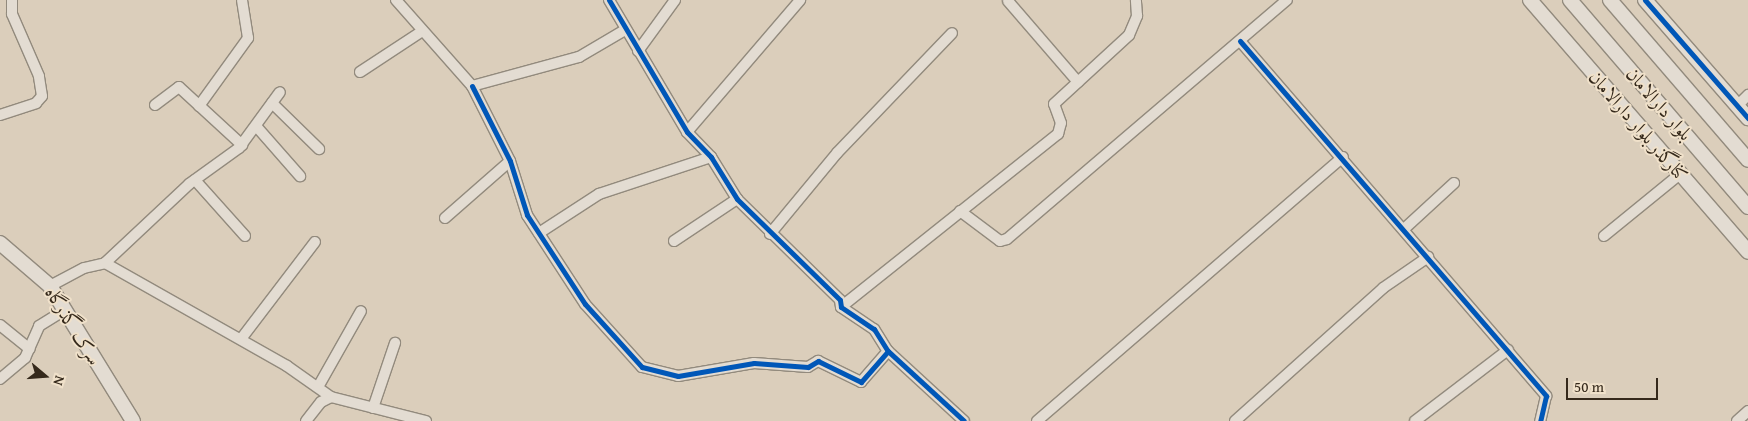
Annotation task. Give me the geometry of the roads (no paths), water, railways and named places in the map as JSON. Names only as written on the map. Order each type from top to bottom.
[{"type":"street","points":[[0,115],[36,103],[42,96],[39,76],[12,14],[12,0]]},
{"type":"street","points":[[199,106],[248,38],[242,0]]},
{"type":"street","points":[[396,0],[421,32],[472,86],[510,161],[527,215],[589,309],[642,367],[678,376],[754,363],[808,367],[818,361],[861,382],[888,351]]},
{"type":"street","points":[[609,0],[687,132],[711,157],[737,199],[770,234],[840,300],[841,307],[874,329],[888,351],[964,421]]},
{"type":"street","points":[[638,51],[676,0]]},
{"type":"street","points":[[687,132],[800,0]]},
{"type":"street","points":[[841,307],[1058,134],[1061,123],[1054,104],[1129,34],[1138,16],[1136,0]]},
{"type":"street","points":[[960,211],[1000,242],[1007,239],[1287,0]]},
{"type":"street","name":"کنارگذر بلوار دارالامان","points":[[1530,0],[1748,252]]},
{"type":"street","name":"بلوار دارالامان","points":[[1570,0],[1748,207]]},
{"type":"street","name":"بلوار دارالامان","points":[[1610,0],[1748,160]]},
{"type":"street","points":[[1645,0],[1748,118]]},
{"type":"street","points":[[1008,2],[1078,82]]},
{"type":"street","points":[[472,86],[579,57],[625,30]]},
{"type":"street","points":[[360,72],[421,32]]},
{"type":"street","points":[[770,234],[837,153],[952,33]]},
{"type":"street","points":[[1240,41],[1343,157],[1548,399],[1540,421]]},
{"type":"street","points":[[155,105],[177,87],[242,145]]},
{"type":"street","points":[[50,286],[105,262],[195,180],[242,145],[280,92]]},
{"type":"street","points":[[1737,106],[1748,95]]},
{"type":"street","points":[[272,103],[319,149]]},
{"type":"street","points":[[256,126],[300,176]]},
{"type":"street","points":[[539,233],[599,194],[711,157]]},
{"type":"street","points":[[1037,421],[1343,157]]},
{"type":"street","points":[[445,218],[510,161]]},
{"type":"street","points":[[1604,236],[1680,174]]},
{"type":"street","points":[[195,180],[245,236]]},
{"type":"street","points":[[1404,228],[1454,183]]},
{"type":"street","points":[[674,240],[737,199]]},
{"type":"street","points":[[241,339],[315,242]]},
{"type":"street","name":"سرک گذرگاه","points":[[0,243],[50,286],[63,311],[133,421]]},
{"type":"street","points":[[1234,421],[1383,288],[1428,257]]},
{"type":"street","points":[[105,262],[241,339],[331,397],[426,421]]},
{"type":"street","points":[[0,379],[30,349],[39,326],[63,311]]},
{"type":"street","points":[[318,387],[360,311]]},
{"type":"street","points":[[0,325],[30,349]]},
{"type":"street","points":[[373,408],[395,343]]},
{"type":"street","points":[[1415,421],[1508,350]]},
{"type":"street","points":[[306,421],[321,402],[331,397]]},
{"type":"street","points":[[1738,421],[1748,411]]}]
